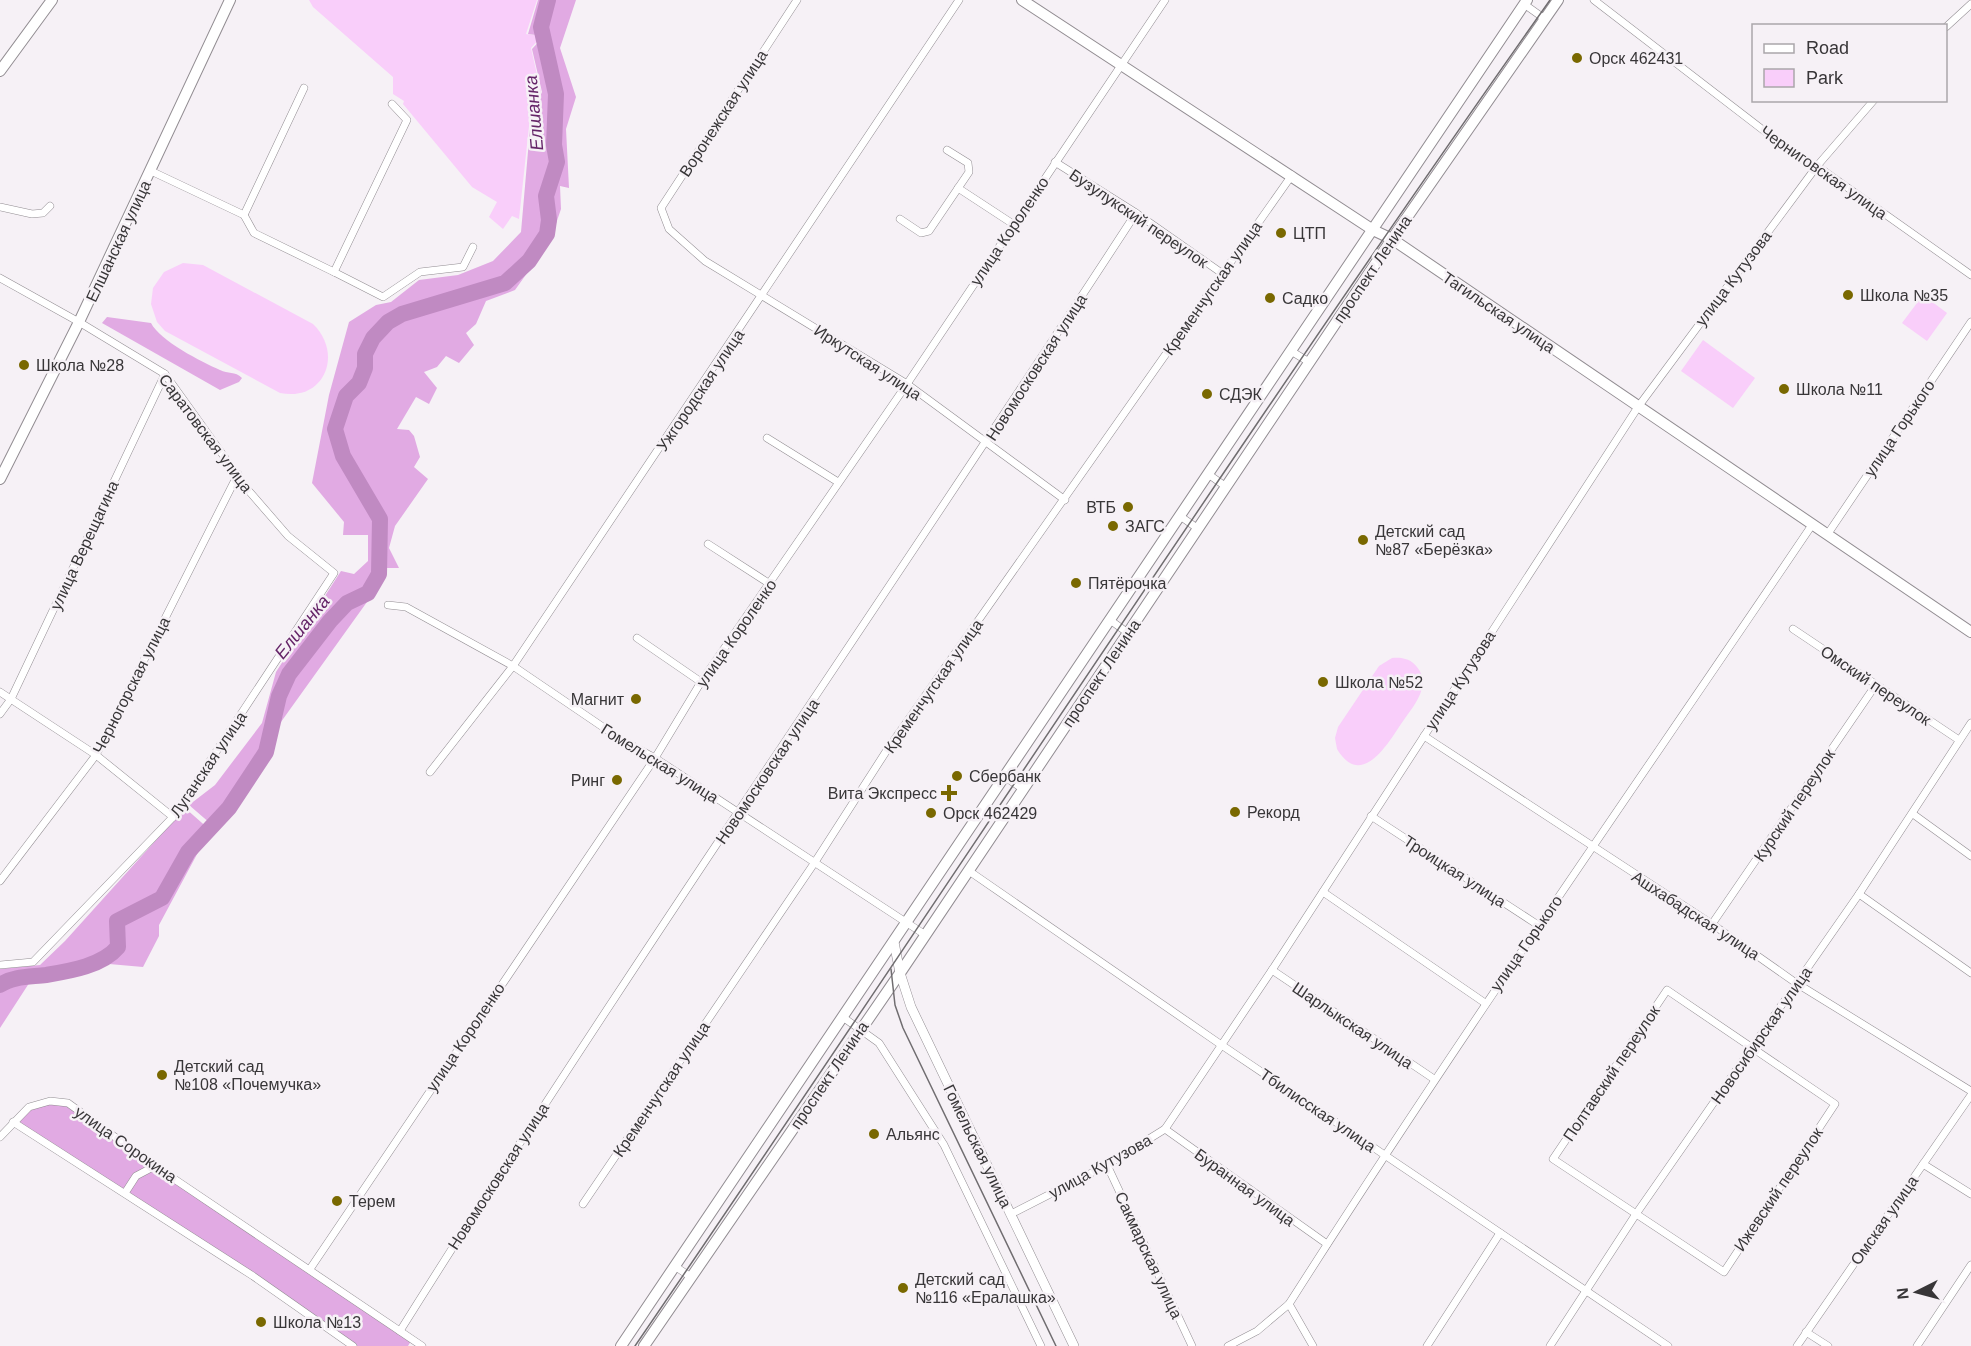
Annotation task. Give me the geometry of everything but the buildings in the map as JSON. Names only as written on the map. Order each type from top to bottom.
[{"type":"main road","points":[[0,71],[52,0]]},
{"type":"main road","name":"Елшанская улица","points":[[0,478],[79,322],[230,0]]},
{"type":"main road","name":"Тагильская улица","points":[[1022,0],[1373,230],[1392,239],[1971,632]]},
{"type":"main road","name":"проспект Ленина","points":[[644,1346],[969,871],[1392,239],[1558,0]]},
{"type":"main road","name":"проспект Ленина","points":[[621,1346],[1526,2]]},
{"type":"street","name":"Воронежская улица","points":[[669,228],[661,208],[796,0]]},
{"type":"street","name":"Ужгородская улица","points":[[430,772],[513,666],[763,296],[959,0]]},
{"type":"street","name":"улица Короленко","points":[[310,1269],[655,758],[701,682],[770,584],[837,482],[907,384],[1165,0]]},
{"type":"street","name":"Черниговская улица","points":[[1594,0],[1802,160],[1817,166],[1971,275]]},
{"type":"street","points":[[1526,2],[1545,19]]},
{"type":"street","points":[[1947,26],[1971,4]]},
{"type":"street","points":[[243,215],[304,88]]},
{"type":"street","name":"улица Кутузова","points":[[1011,1214],[1107,1165],[1165,1129],[1220,1044],[1272,970],[1638,406],[1817,166],[1872,102]]},
{"type":"street","points":[[334,272],[407,120],[392,104]]},
{"type":"street","points":[[900,219],[921,233],[929,231],[969,172],[968,163],[947,150]]},
{"type":"street","name":"Бузулукский переулок","points":[[1055,162],[1136,213],[1223,274]]},
{"type":"street","points":[[151,171],[243,215],[254,233],[383,297],[420,272],[463,267],[473,247]]},
{"type":"street","name":"Кременчугская улица","points":[[583,1204],[815,862],[887,750],[1292,175]]},
{"type":"street","points":[[958,188],[1013,224]]},
{"type":"street","points":[[0,207],[32,214],[43,213],[50,206]]},
{"type":"street","name":"Новомосковская улица","points":[[400,1331],[510,1156],[986,443],[1136,213]]},
{"type":"street","name":"Иркутская улица","points":[[669,228],[705,261],[907,384],[1065,500]]},
{"type":"street","name":"Саратовская улица","points":[[0,278],[165,374],[248,490],[288,536],[334,573]]},
{"type":"street","name":"улица Горького","points":[[1827,535],[1971,321]]},
{"type":"street","points":[[1291,351],[1309,362]]},
{"type":"street","name":"улица Верещагина","points":[[0,714],[11,699],[165,374]]},
{"type":"street","points":[[767,438],[837,482]]},
{"type":"street","name":"Черногорская улица","points":[[0,881],[96,755],[238,474]]},
{"type":"street","points":[[1208,474],[1225,486]]},
{"type":"street","points":[[1180,516],[1197,528]]},
{"type":"street","name":"улица Горького","points":[[1228,1346],[1257,1331],[1289,1304],[1485,1003],[1812,525]]},
{"type":"street","points":[[708,544],[770,584]]},
{"type":"street","name":"Луганская улица","points":[[0,964],[33,962],[173,818],[334,573]]},
{"type":"street","name":"Гомельская улица","points":[[388,605],[406,608],[513,666],[622,740],[655,758],[924,934]]},
{"type":"street","points":[[1110,620],[1128,633]]},
{"type":"street","name":"Омский переулок","points":[[1793,629],[1875,686],[1959,740]]},
{"type":"street","points":[[637,638],[701,682]]},
{"type":"street","name":"Курский переулок","points":[[1712,924],[1875,686]]},
{"type":"street","points":[[0,692],[96,755],[173,818]]},
{"type":"street","name":"Новосибирская улица","points":[[1550,1346],[1636,1214],[1859,894],[1971,723]]},
{"type":"street","name":"Ашхабадская улица","points":[[1424,736],[1712,924],[1796,982],[1971,1093]]},
{"type":"street","points":[[1005,777],[1023,789]]},
{"type":"street","points":[[1913,814],[1971,856]]},
{"type":"street","name":"Троицкая улица","points":[[1371,816],[1538,925]]},
{"type":"street","name":"Тбилисская улица","points":[[969,871],[1220,1044],[1668,1346]]},
{"type":"street","points":[[1323,892],[1485,1003]]},
{"type":"street","points":[[1859,894],[1971,973]]},
{"type":"street","name":"Гомельская улица","points":[[894,942],[900,973],[911,1007],[1074,1346]]},
{"type":"street","name":"Шарлыкская улица","points":[[1272,970],[1434,1079]]},
{"type":"street","name":"Полтавский переулок","points":[[1636,1214],[1553,1159],[1666,990],[1752,1047]]},
{"type":"street","name":"Гомельская улица","points":[[844,1018],[879,1043],[944,1145],[1041,1346]]},
{"type":"street","name":"Ижевский переулок","points":[[1636,1214],[1724,1272],[1836,1104],[1752,1047]]},
{"type":"street","name":"Омская улица","points":[[1797,1346],[1971,1093]]},
{"type":"street","name":"улица Сорокина","points":[[0,1137],[29,1107],[50,1101],[68,1103],[155,1166],[400,1331],[410,1343],[422,1346]]},
{"type":"street","points":[[13,1122],[253,1276],[352,1346]]},
{"type":"street","name":"Буранная улица","points":[[1165,1129],[1327,1244]]},
{"type":"street","points":[[1923,1164],[1971,1194]]},
{"type":"street","name":"Сакмарская улица","points":[[1107,1165],[1192,1346]]},
{"type":"street","points":[[125,1193],[136,1176],[155,1166]]},
{"type":"street","points":[[1427,1346],[1500,1233]]},
{"type":"street","points":[[1917,1346],[1971,1266]]},
{"type":"street","points":[[676,1267],[691,1277]]},
{"type":"street","points":[[1289,1304],[1313,1346]]},
{"type":"street","points":[[1806,1332],[1828,1346]]},
{"type":"green space","points":[[309,0],[537,0],[526,34],[542,36],[531,48],[541,92],[530,117],[519,219],[512,216],[503,229],[489,217],[497,202],[472,187],[403,104],[404,101],[393,94],[393,77],[313,7]]},
{"type":"green space","points":[[183,263],[203,265],[313,324],[322,336],[327,349],[328,361],[325,373],[318,383],[308,390],[295,394],[280,393],[165,331],[157,322],[151,304],[153,288],[164,272]]},
{"type":"green space","points":[[1923,295],[1947,313],[1927,341],[1902,323]]},
{"type":"green space","points":[[1703,340],[1755,378],[1733,408],[1681,371]]},
{"type":"green space","points":[[1392,658],[1406,659],[1415,664],[1421,674],[1422,689],[1415,704],[1381,752],[1364,764],[1355,765],[1346,760],[1337,749],[1335,738],[1338,727],[1379,666]]},
{"type":"shaded area","points":[[538,0],[576,0],[560,48],[576,97],[566,129],[569,188],[560,186],[561,209],[550,241],[515,290],[486,301],[476,324],[466,333],[474,345],[459,363],[446,356],[437,367],[424,372],[437,388],[429,404],[416,397],[397,429],[409,430],[414,436],[420,457],[414,467],[428,479],[395,526],[389,548],[399,568],[379,568],[374,577],[377,588],[263,747],[234,806],[220,822],[216,819],[211,824],[189,805],[215,785],[262,723],[276,672],[341,571],[354,574],[368,561],[368,535],[343,535],[344,522],[312,483],[329,395],[349,322],[376,305],[391,302],[419,280],[458,275],[493,261],[521,232],[531,117],[542,92],[532,49],[544,36],[528,34]]},
{"type":"shaded area","points":[[107,317],[151,323],[163,337],[182,350],[212,366],[237,374],[242,378],[239,382],[220,390],[102,323]]},
{"type":"shaded area","points":[[185,808],[210,830],[159,925],[159,936],[143,967],[109,964],[35,974],[0,1028],[0,969],[40,965],[65,941]]},
{"type":"shaded area","points":[[39,1103],[68,1103],[412,1339],[408,1346],[353,1346],[253,1276],[13,1122]]},
{"type":"waterway","name":"Елшанка","points":[[0,985],[16,978],[85,967],[103,959],[118,947],[117,921],[162,898],[188,852],[229,808],[266,752],[279,696],[289,674],[330,621],[347,603],[368,593],[379,574],[380,519],[343,456],[335,429],[346,396],[359,383],[365,368],[365,354],[373,338],[388,322],[402,314],[505,283],[529,261],[547,234],[549,220],[546,196],[557,162],[554,145],[556,94],[541,27],[548,0]]},
{"type":"tram line","points":[[635,1346],[1318,334],[1550,0]]},
{"type":"tram line","points":[[891,969],[895,1005],[903,1028],[1056,1346]]},
{"type":"place","name":"Орск 462431","points":[[1577,58]]},
{"type":"place","name":"ЦТП","points":[[1281,233]]},
{"type":"place","name":"Школа №35","points":[[1848,295]]},
{"type":"place","name":"Садко","points":[[1270,298]]},
{"type":"place","name":"Школа №28","points":[[24,365]]},
{"type":"place","name":"Школа №11","points":[[1784,389]]},
{"type":"place","name":"СДЭК","points":[[1207,394]]},
{"type":"place","name":"ВТБ","points":[[1128,507]]},
{"type":"place","name":"ЗАГС","points":[[1113,526]]},
{"type":"place","name":"Детский сад №87 «Берёзка»","points":[[1363,540]]},
{"type":"place","name":"Пятёрочка","points":[[1076,583]]},
{"type":"place","name":"Школа №52","points":[[1323,682]]},
{"type":"place","name":"Магнит","points":[[636,699]]},
{"type":"place","name":"Сбербанк","points":[[957,776]]},
{"type":"place","name":"Ринг","points":[[617,780]]},
{"type":"place","name":"Вита Экспресс","points":[[949,793]]},
{"type":"place","name":"Рекорд","points":[[1235,812]]},
{"type":"place","name":"Орск 462429","points":[[931,813]]},
{"type":"place","name":"Детский сад №108 «Почемучка»","points":[[162,1075]]},
{"type":"place","name":"Альянс","points":[[874,1134]]},
{"type":"place","name":"Терем","points":[[337,1201]]},
{"type":"place","name":"Детский сад №116 «Ералашка»","points":[[903,1288]]},
{"type":"place","name":"Школа №13","points":[[261,1322]]}]
